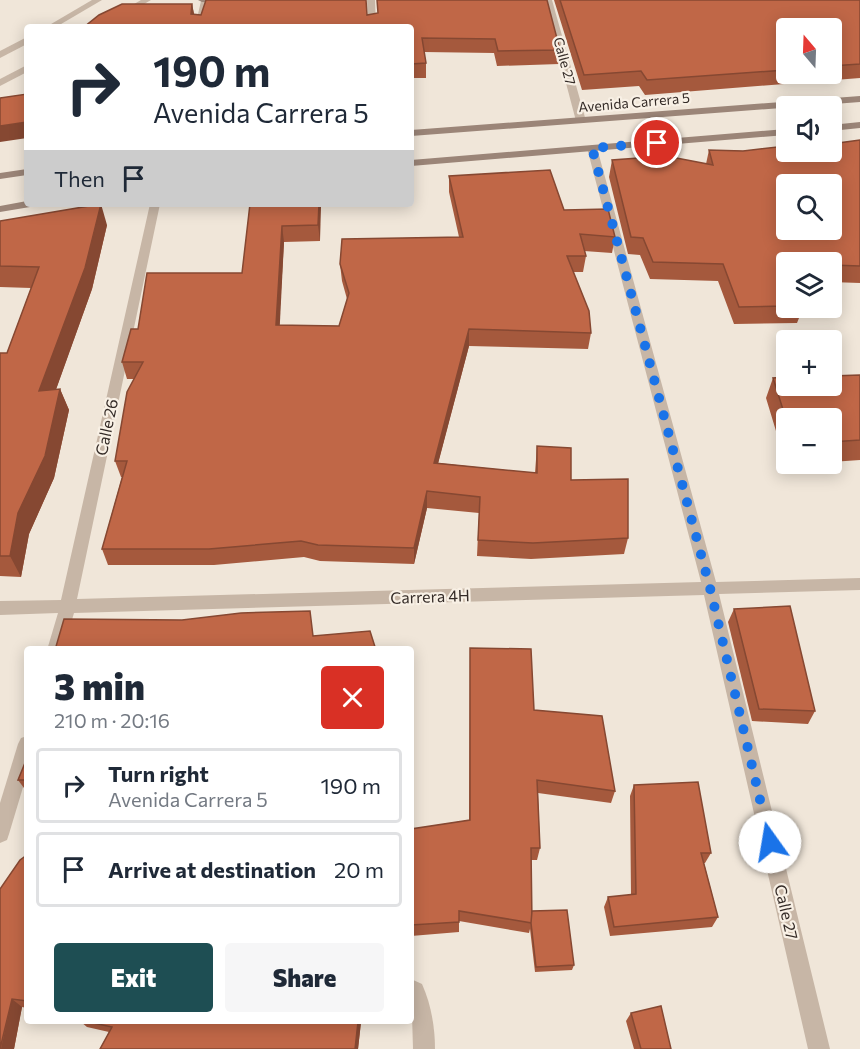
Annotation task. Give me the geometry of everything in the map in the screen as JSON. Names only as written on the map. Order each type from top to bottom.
[{"type":"main road","points":[[203,0],[251,0]]},
{"type":"main road","name":"Avenida Carrera 5","points":[[414,133],[860,99]]},
{"type":"main road","points":[[842,127],[860,125]]},
{"type":"main road","points":[[414,163],[776,133]]},
{"type":"main road","points":[[0,176],[24,172]]},
{"type":"main road","points":[[0,209],[24,205]]},
{"type":"street","points":[[55,24],[98,0]]},
{"type":"street","points":[[104,24],[147,0]]},
{"type":"street","points":[[199,24],[203,0]]},
{"type":"street","points":[[371,0],[372,24]]},
{"type":"street","name":"Calle 27","points":[[548,0],[581,121]]},
{"type":"street","points":[[0,55],[24,42]]},
{"type":"street","points":[[0,83],[24,70]]},
{"type":"street","name":"Calle 27","points":[[592,148],[710,588],[819,1049]]},
{"type":"street","name":"Calle 26","points":[[56,646],[68,606],[154,207]]},
{"type":"street","name":"Carrera 4H","points":[[0,608],[860,584]]},
{"type":"street","points":[[0,834],[24,754]]},
{"type":"street","points":[[414,990],[424,1028],[424,1049]]},
{"type":"building","points":[[206,0],[366,0],[367,15],[378,13],[377,0],[547,0],[560,50],[498,51],[495,39],[422,38],[426,63],[414,64],[414,24],[88,24],[99,15],[122,4],[192,4],[191,14],[201,15]]},
{"type":"building","points":[[560,0],[860,0],[860,64],[842,65],[842,18],[776,18],[776,71],[647,80],[641,71],[584,75]]},
{"type":"building","points":[[24,94],[24,122],[0,126],[0,98]]},
{"type":"building","points":[[860,140],[860,266],[842,265],[842,252],[776,252],[776,306],[739,307],[723,264],[653,262],[643,238],[631,237],[612,160],[666,156],[713,165],[709,150],[743,151],[776,147],[776,162],[842,162],[842,142]]},
{"type":"building","points":[[550,170],[564,210],[608,209],[615,237],[580,234],[586,256],[567,256],[589,311],[591,333],[469,329],[434,463],[537,473],[537,446],[571,448],[571,480],[628,479],[628,538],[533,543],[478,540],[480,497],[427,491],[414,548],[318,545],[301,541],[209,549],[102,549],[127,461],[115,461],[127,392],[143,362],[122,362],[131,329],[138,329],[147,273],[242,273],[250,207],[319,207],[318,225],[282,226],[276,325],[339,326],[349,293],[340,264],[342,239],[463,237],[449,176]]},
{"type":"building","points":[[83,207],[100,207],[85,268],[39,391],[60,389],[45,456],[18,513],[10,556],[0,556],[0,353],[7,353],[39,267],[0,266],[0,221]]},
{"type":"building","points":[[860,375],[860,440],[842,441],[842,408],[783,408],[779,396],[842,396],[842,376]]},
{"type":"building","points":[[790,606],[815,711],[759,709],[734,609]]},
{"type":"building","points":[[310,611],[313,636],[370,631],[375,646],[56,646],[64,619],[182,620],[241,613]]},
{"type":"building","points":[[470,648],[531,649],[534,710],[602,716],[615,791],[537,780],[540,848],[531,848],[532,923],[459,911],[459,922],[414,925],[414,829],[470,820]]},
{"type":"building","points":[[24,765],[24,780],[18,780]]},
{"type":"building","points":[[698,782],[711,853],[701,853],[718,917],[614,927],[608,897],[636,894],[634,785]]},
{"type":"building","points":[[24,857],[24,1001],[12,999],[0,1049],[0,889]]},
{"type":"building","points":[[567,910],[574,965],[536,967],[531,923],[532,911]]},
{"type":"building","points":[[661,1006],[671,1049],[641,1049],[631,1013]]},
{"type":"building","points":[[98,1024],[358,1024],[355,1049],[100,1049],[112,1027]]},
{"type":"route","points":[[657,143],[592,148],[710,588],[770,842]]}]
